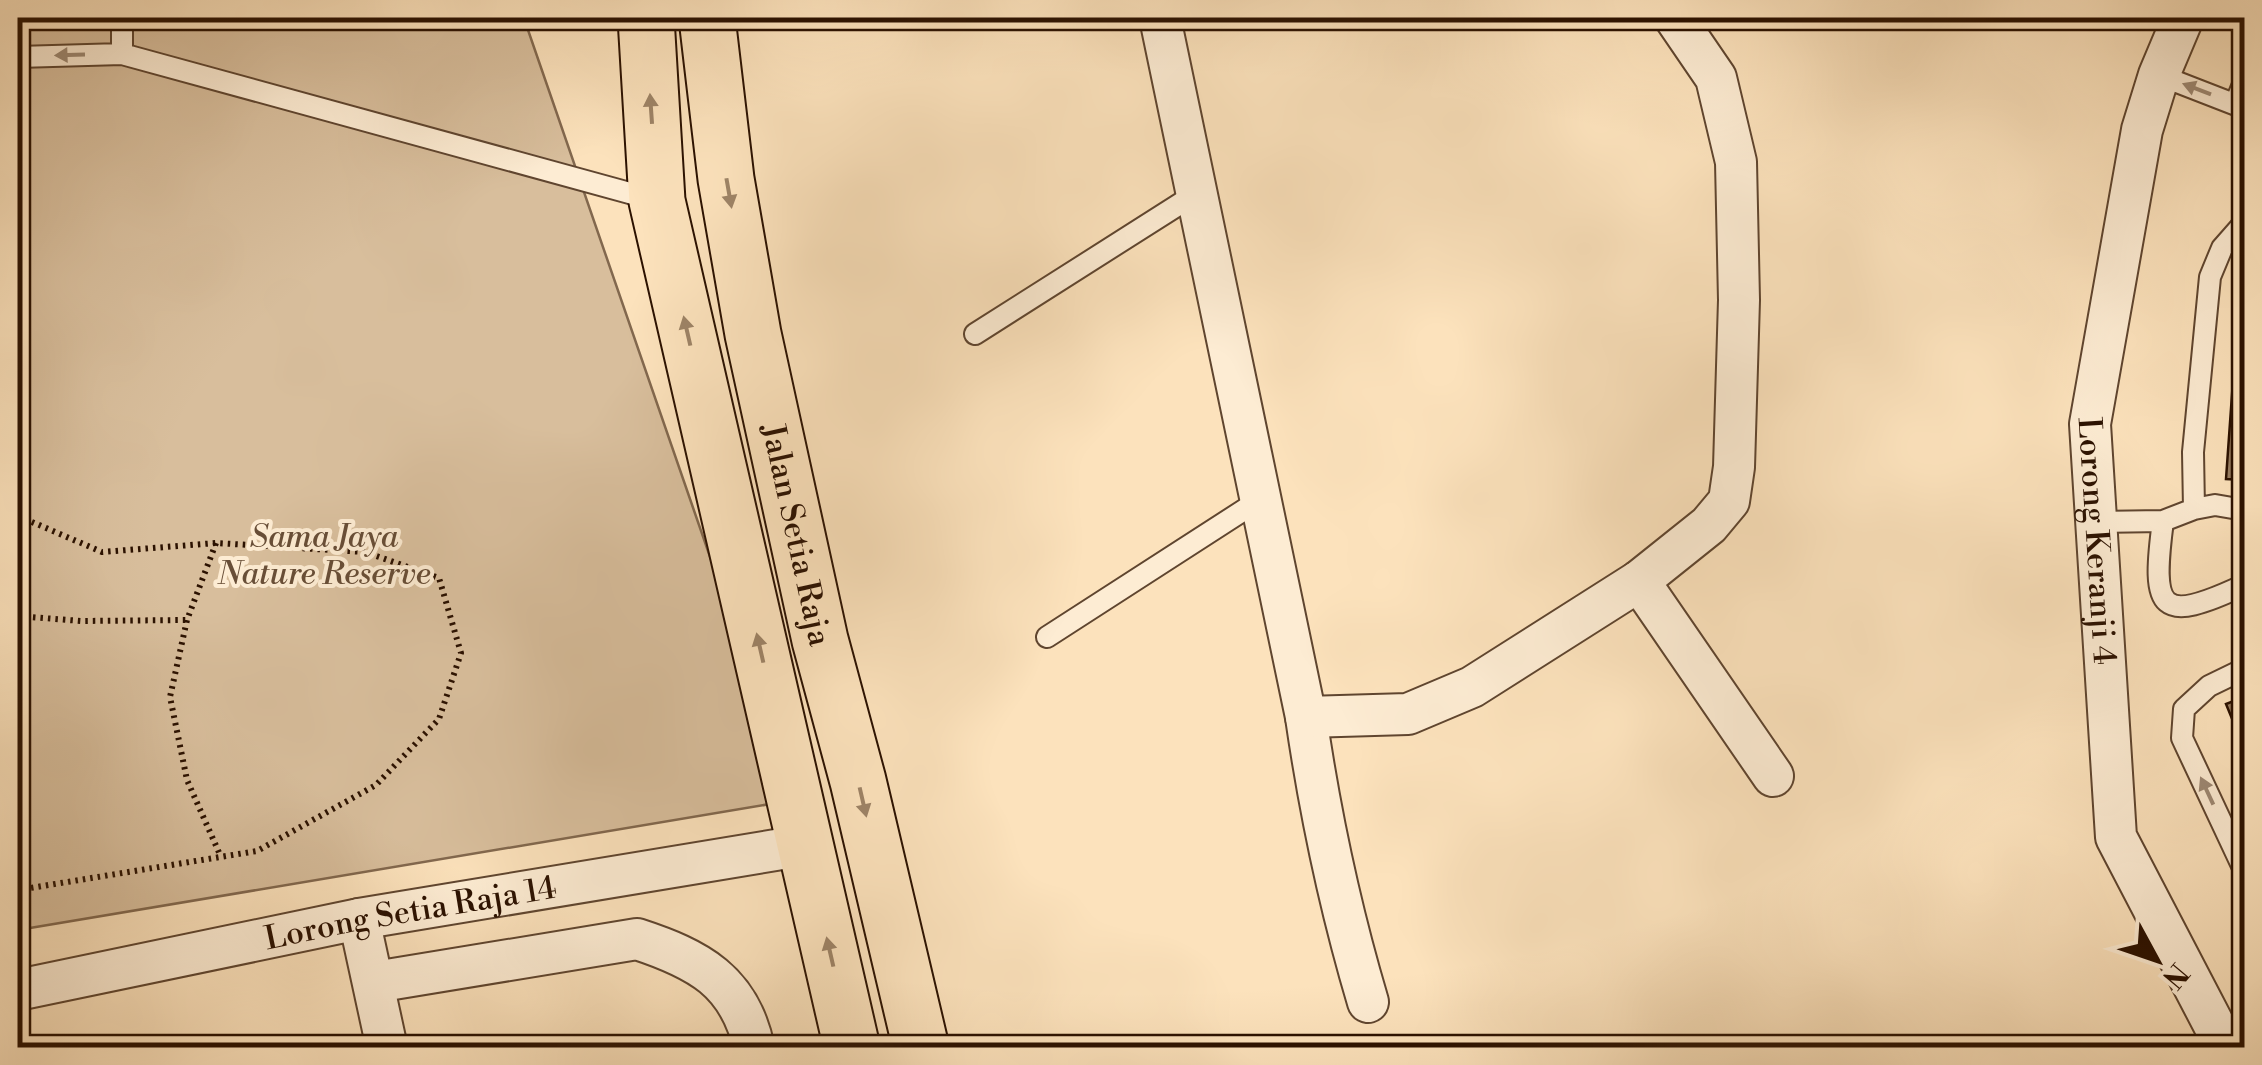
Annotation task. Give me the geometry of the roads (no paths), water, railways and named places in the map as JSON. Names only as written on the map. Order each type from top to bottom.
[{"type":"highway","name":"Jalan Setia Raja","points":[[646,18],[657,201],[852,1048]]},
{"type":"highway","name":"Jalan Setia Raja","points":[[707,22],[726,178],[753,334],[820,640],[922,1048]]},
{"type":"highway","points":[[657,201],[678,186],[689,166],[686,64],[707,22]]},
{"type":"highway","points":[[806,845],[820,840],[830,821],[803,685],[806,660],[820,640]]},
{"type":"street","points":[[1160,18],[1306,716],[1318,794],[1368,1002]]},
{"type":"street","points":[[1306,716],[1408,714],[1472,688],[1639,581],[1709,525],[1729,501],[1734,467],[1739,300],[1736,162],[1716,78],[1675,18]]},
{"type":"street","name":"Lorong Keranji 4","points":[[2183,18],[2142,130],[2090,424],[2116,837],[2226,1048]]},
{"type":"street","points":[[1639,581],[1773,776]]},
{"type":"street","name":"Lorong Setia Raja 14","points":[[18,990],[359,920],[806,845]]},
{"type":"street","points":[[359,920],[387,1048]]},
{"type":"street","points":[[375,982],[637,939],[679,953],[724,982],[748,1019],[754,1048]]},
{"type":"lane","points":[[122,18],[122,54]]},
{"type":"lane","points":[[18,57],[122,54],[657,201]]},
{"type":"lane","points":[[2159,75],[2240,106],[2244,82]]},
{"type":"lane","points":[[975,334],[1197,193]]},
{"type":"lane","points":[[2194,509],[2193,452],[2210,277],[2222,248],[2244,223]]},
{"type":"lane","points":[[1046,637],[1261,499]]},
{"type":"lane","points":[[2096,522],[2163,521],[2216,505],[2244,510]]},
{"type":"lane","points":[[2163,521],[2158,588],[2164,600],[2175,608],[2188,608],[2244,585]]},
{"type":"lane","points":[[2244,669],[2210,686],[2184,708],[2182,738],[2244,870]]},
{"type":"park label","name":"Sama Jaya Nature Reserve","points":[[324,554]]}]
